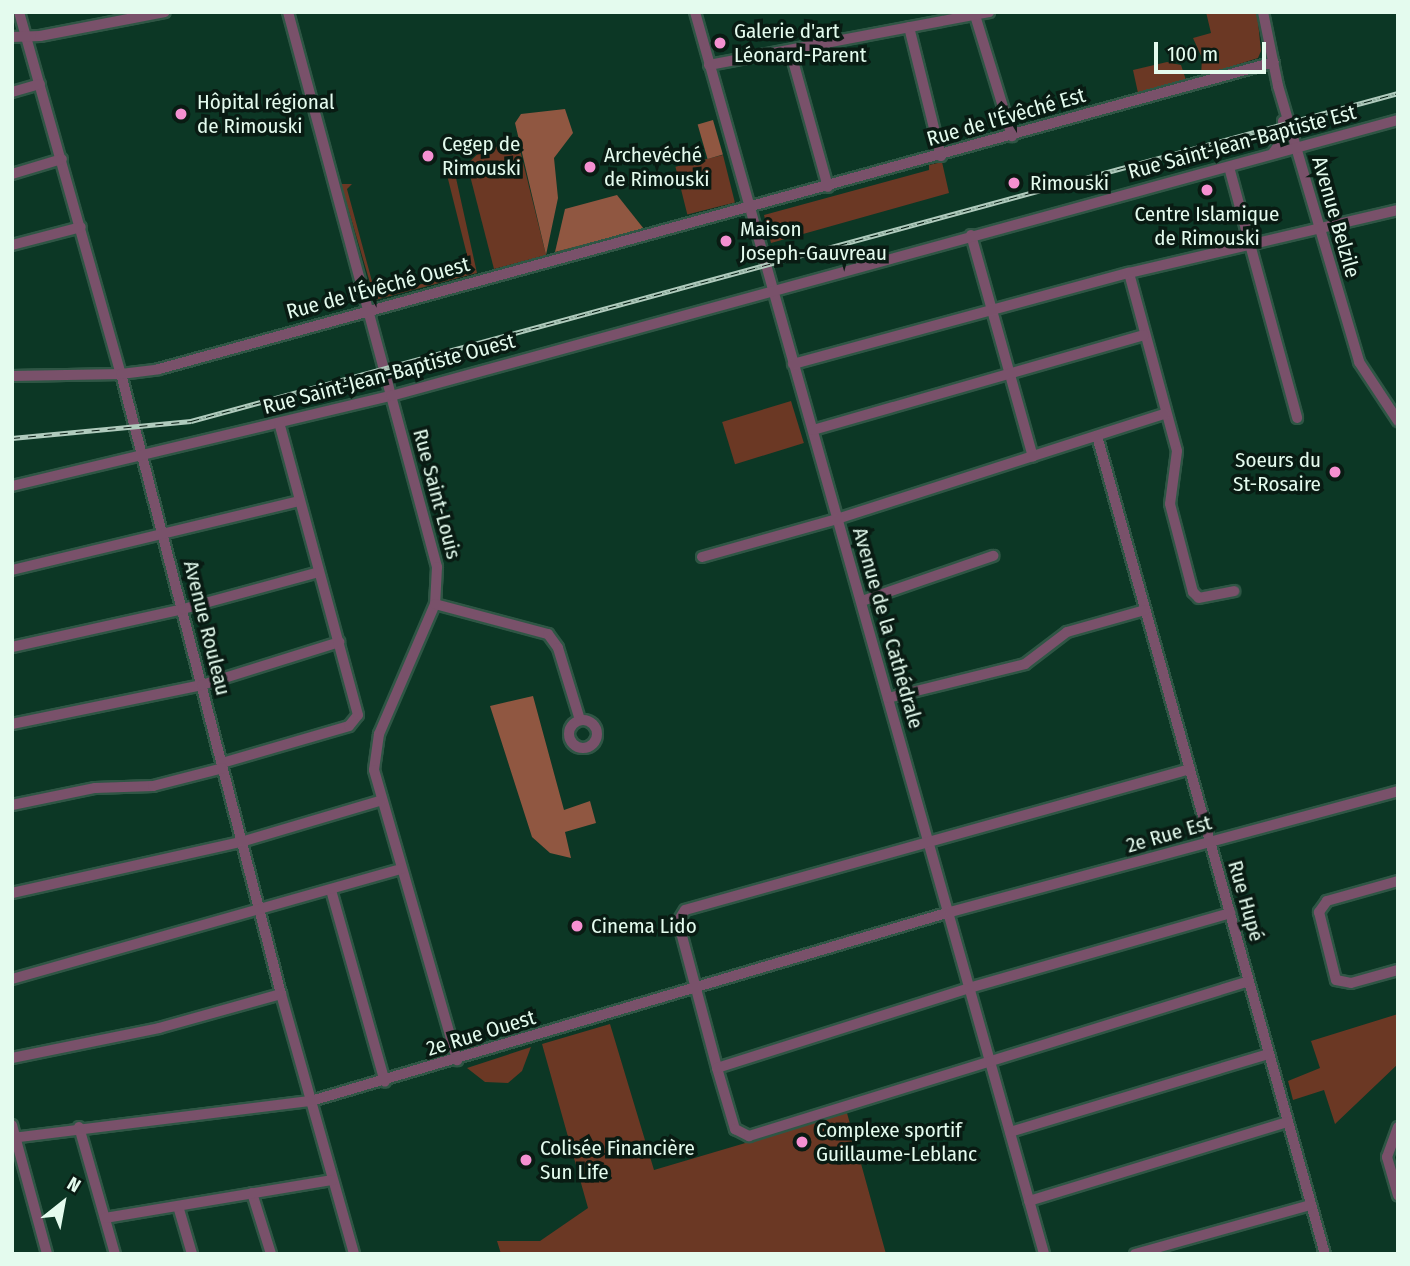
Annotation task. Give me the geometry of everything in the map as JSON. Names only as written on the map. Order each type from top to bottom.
[{"type":"street","name":"Avenue Rouleau","points":[[19,12],[121,374],[244,841],[281,994],[354,1254]]},
{"type":"street","points":[[12,37],[26,37],[165,12]]},
{"type":"street","name":"Rue Saint-Louis","points":[[288,12],[366,312],[437,567],[435,604],[379,734],[374,770],[457,1060]]},
{"type":"street","name":"Avenue de la Cathédrale","points":[[695,12],[1044,1254]]},
{"type":"street","points":[[709,65],[989,12]]},
{"type":"street","name":"Avenue Belzile","points":[[1262,12],[1278,86],[1359,362],[1398,421]]},
{"type":"street","points":[[974,14],[1012,136]]},
{"type":"street","points":[[909,27],[941,156]]},
{"type":"street","points":[[790,50],[828,187]]},
{"type":"street","name":"Rue de l'Évêché Est","points":[[749,208],[1274,62]]},
{"type":"street","points":[[1254,68],[1278,86]]},
{"type":"street","points":[[12,92],[40,84]]},
{"type":"street","points":[[1273,153],[1285,136],[1284,104]]},
{"type":"street","name":"Rue Saint-Jean-Baptiste Est","points":[[773,290],[1398,120]]},
{"type":"street","points":[[12,174],[62,159]]},
{"type":"street","points":[[1229,167],[1297,418]]},
{"type":"street","name":"Rue de l'Évêché Ouest","points":[[12,376],[121,374],[159,369],[749,208]]},
{"type":"street","points":[[793,364],[1129,274],[1398,210]]},
{"type":"street","points":[[12,245],[80,227]]},
{"type":"street","points":[[971,235],[1033,457]]},
{"type":"street","points":[[1129,274],[1177,451],[1170,504],[1193,592],[1199,598],[1234,591]]},
{"type":"street","name":"Rue Saint-Jean-Baptiste Ouest","points":[[12,486],[391,396],[773,290]]},
{"type":"street","points":[[813,430],[1144,335]]},
{"type":"street","points":[[702,557],[837,519],[1165,414]]},
{"type":"street","points":[[12,805],[96,788],[153,786],[349,726],[358,715],[279,423]]},
{"type":"street","name":"Rue Hupé","points":[[1097,436],[1325,1254]]},
{"type":"street","points":[[12,570],[164,537],[300,501]]},
{"type":"street","points":[[862,601],[993,556]]},
{"type":"street","points":[[12,647],[183,609],[319,572]]},
{"type":"street","points":[[435,604],[548,634],[558,648],[580,720]]},
{"type":"street","points":[[888,698],[1025,664],[1067,632],[1145,610]]},
{"type":"street","points":[[12,724],[202,685],[339,642]]},
{"type":"street","points":[[1190,769],[680,915],[717,1068],[735,1129],[741,1135],[990,1063],[1249,981]]},
{"type":"street","name":"2e Rue Est","points":[[950,912],[1398,791]]},
{"type":"street","points":[[12,893],[244,841],[382,800]]},
{"type":"street","points":[[12,979],[402,869]]},
{"type":"street","points":[[1398,881],[1327,901],[1319,912],[1336,980],[1352,982],[1398,970]]},
{"type":"street","points":[[331,890],[385,1082]]},
{"type":"street","name":"2e Rue Ouest","points":[[14,1138],[79,1127],[311,1101],[385,1082],[950,912]]},
{"type":"street","points":[[717,1068],[969,988],[1230,913]]},
{"type":"street","points":[[12,1058],[159,1028],[281,994]]},
{"type":"street","points":[[1010,1132],[1269,1054]]},
{"type":"street","points":[[1028,1201],[1288,1122]]},
{"type":"street","points":[[12,1125],[47,1254]]},
{"type":"street","points":[[79,1127],[116,1254]]},
{"type":"street","points":[[1398,1127],[1387,1157],[1398,1195]]},
{"type":"street","points":[[105,1218],[334,1180]]},
{"type":"street","points":[[252,1193],[271,1254]]},
{"type":"street","points":[[1135,1254],[1311,1205]]},
{"type":"street","points":[[178,1206],[192,1254]]},
{"type":"shaded area","points":[[1206,12],[1257,12],[1261,51],[1258,58],[1201,76],[1202,58],[1193,38],[1211,33]]},
{"type":"shaded area","points":[[1167,62],[1181,65],[1186,80],[1138,93],[1133,70]]},
{"type":"shaded area","points":[[565,109],[573,133],[554,158],[558,198],[546,255],[515,123],[521,114]]},
{"type":"shaded area","points":[[713,120],[723,155],[708,159],[698,124]]},
{"type":"shaded area","points":[[518,142],[546,255],[494,269],[467,164],[482,150]]},
{"type":"shaded area","points":[[723,155],[735,203],[687,214],[675,167]]},
{"type":"shaded area","points":[[942,162],[949,193],[771,243],[764,215],[929,170],[929,165]]},
{"type":"shaded area","points":[[446,171],[452,171],[456,178],[477,273],[375,300],[341,184],[352,184],[347,189],[376,296],[471,271]]},
{"type":"shaded area","points":[[617,195],[644,229],[555,252],[565,209]]},
{"type":"shaded area","points":[[791,401],[804,443],[735,464],[722,422]]},
{"type":"shaded area","points":[[533,696],[564,810],[590,801],[596,823],[565,832],[571,858],[550,853],[532,837],[490,706]]},
{"type":"shaded area","points":[[1398,1014],[1398,1064],[1335,1124],[1324,1090],[1293,1100],[1288,1081],[1320,1068],[1311,1041]]},
{"type":"shaded area","name":"Complexe sportif Guillaume-Leblanc","points":[[610,1024],[654,1170],[847,1113],[886,1254],[501,1254],[497,1241],[540,1241],[588,1208],[542,1044]]},
{"type":"shaded area","points":[[531,1047],[522,1071],[508,1083],[485,1082],[467,1068]]},
{"type":"railway","points":[[12,438],[191,421],[1398,93]]},
{"type":"place","name":"Galerie d'art Léonard-Parent","points":[[720,43]]},
{"type":"place","name":"Hôpital régional de Rimouski","points":[[181,114]]},
{"type":"place","name":"Cegep de Rimouski","points":[[428,156]]},
{"type":"place","name":"Archevéché de Rimouski","points":[[590,167]]},
{"type":"place","name":"Rimouski","points":[[1014,183]]},
{"type":"place","name":"Centre Islamique de Rimouski","points":[[1207,190]]},
{"type":"place","name":"Maison Joseph-Gauvreau","points":[[726,241]]},
{"type":"place","name":"Soeurs du St-Rosaire","points":[[1335,472]]},
{"type":"place","name":"Cinema Lido","points":[[577,926]]},
{"type":"place","name":"Complexe sportif Guillaume-Leblanc","points":[[802,1142]]},
{"type":"place","name":"Colisée Financière Sun Life","points":[[526,1160]]}]
